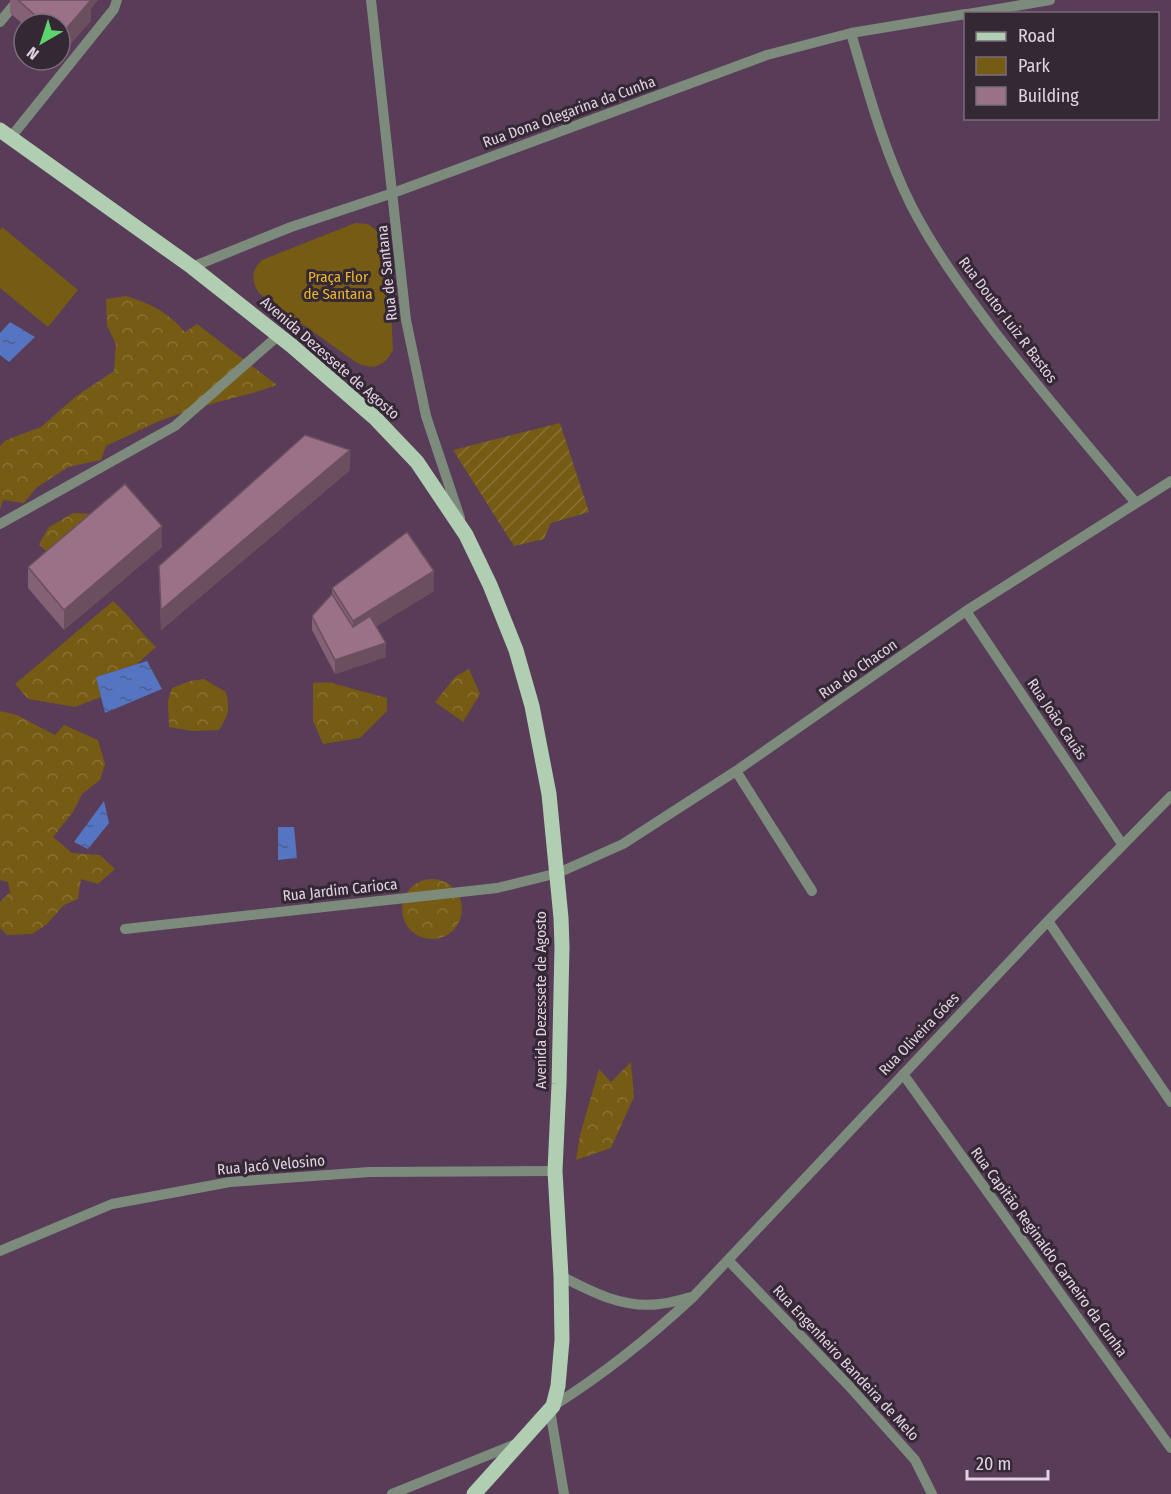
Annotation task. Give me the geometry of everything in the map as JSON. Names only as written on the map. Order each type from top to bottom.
[{"type":"main road","name":"Avenida Dezessete de Agosto","points":[[5,133],[192,267],[279,335],[375,418],[417,462],[466,535],[490,585],[516,650],[532,706],[549,794],[558,873],[562,947],[555,1171],[562,1340],[558,1386],[551,1408],[474,1494]]},
{"type":"street","points":[[0,22],[18,0]]},
{"type":"street","points":[[5,133],[114,9],[117,0]]},
{"type":"street","name":"Rua de Santana","points":[[371,0],[406,320],[426,416],[466,535]]},
{"type":"street","name":"Rua Dona Olegarina da Cunha","points":[[979,12],[1050,0]]},
{"type":"street","name":"Rua Dona Olegarina da Cunha","points":[[192,267],[291,227],[393,193],[767,55],[851,33],[964,14]]},
{"type":"street","name":"Rua Doutor Luiz R Bastos","points":[[851,33],[892,162],[912,206],[934,243],[963,289],[1030,378],[1137,503]]},
{"type":"street","points":[[0,524],[175,426],[279,335]]},
{"type":"street","name":"Rua do Chacon","points":[[558,873],[623,844],[736,771],[966,611],[1171,481]]},
{"type":"street","name":"Rua João Cauás","points":[[966,611],[1122,844]]},
{"type":"street","points":[[736,771],[812,891]]},
{"type":"street","name":"Rua Oliveira Góes","points":[[551,1408],[590,1383],[641,1343],[693,1296],[1048,921],[1171,796]]},
{"type":"street","name":"Rua Jardim Carioca","points":[[125,929],[497,888],[558,873]]},
{"type":"street","points":[[1048,921],[1171,1102]]},
{"type":"street","name":"Rua Capitão Reginaldo Carneiro da Cunha","points":[[903,1074],[1171,1448]]},
{"type":"street","name":"Rua Jacó Velosino","points":[[0,1251],[112,1204],[230,1182],[369,1173],[555,1171]]},
{"type":"street","name":"Rua Engenheiro Bandeira de Melo","points":[[728,1260],[850,1386],[915,1460],[932,1494]]},
{"type":"street","points":[[561,1276],[598,1295],[630,1304],[659,1305],[693,1296]]},
{"type":"street","points":[[551,1408],[564,1494]]},
{"type":"street","points":[[392,1494],[522,1442]]},
{"type":"green space","name":"Praça Flor de Santana","points":[[355,223],[368,224],[382,235],[390,289],[393,350],[386,361],[371,367],[354,361],[259,293],[254,280],[254,272],[262,260]]},
{"type":"green space","points":[[2,227],[78,290],[48,327],[0,288],[0,230]]},
{"type":"green space","points":[[127,296],[159,310],[185,332],[197,324],[277,385],[191,410],[151,425],[106,446],[101,460],[68,467],[36,488],[24,503],[3,500],[0,510],[0,446],[6,440],[41,427],[75,397],[114,371],[116,344],[107,326],[106,299]]},
{"type":"green space","points":[[560,423],[589,512],[551,523],[544,539],[514,546],[453,450]]},
{"type":"green space","points":[[73,513],[91,514],[57,563],[39,544],[49,527]]},
{"type":"green space","points":[[113,601],[156,647],[137,664],[96,677],[101,697],[75,707],[28,699],[15,684]]},
{"type":"green space","points":[[469,669],[480,694],[463,722],[435,702],[455,677]]},
{"type":"green space","points":[[204,679],[226,692],[228,712],[219,730],[192,731],[169,727],[168,701],[172,688],[190,681]]},
{"type":"green space","points":[[328,682],[387,698],[387,711],[360,738],[323,744],[313,721],[313,683]]},
{"type":"green space","points":[[0,711],[17,715],[55,735],[64,725],[98,740],[105,764],[100,780],[82,794],[73,812],[53,837],[72,853],[100,855],[115,869],[98,884],[81,879],[78,899],[64,905],[46,925],[32,934],[7,935],[0,928],[0,902],[10,892],[8,882],[0,880]]},
{"type":"green space","points":[[432,879],[444,881],[457,892],[462,909],[460,921],[449,934],[432,939],[420,937],[407,926],[402,909],[404,897],[415,884]]},
{"type":"green space","points":[[631,1062],[634,1097],[611,1148],[576,1160],[580,1135],[599,1069],[611,1082]]},
{"type":"water","points":[[10,322],[35,337],[9,362],[0,355],[0,333]]},
{"type":"water","points":[[147,661],[162,689],[105,713],[96,677]]},
{"type":"water","points":[[104,801],[109,823],[88,849],[74,842]]},
{"type":"water","points":[[278,827],[294,827],[297,858],[278,860]]},
{"type":"building","points":[[18,0],[91,0],[72,22],[72,12],[32,12]]},
{"type":"building","points":[[305,435],[350,450],[161,610],[159,566]]},
{"type":"building","points":[[125,484],[162,526],[64,610],[28,567]]},
{"type":"building","points":[[407,532],[434,571],[353,621],[332,588]]},
{"type":"building","points":[[332,594],[353,627],[370,616],[386,643],[335,660],[312,616]]}]
